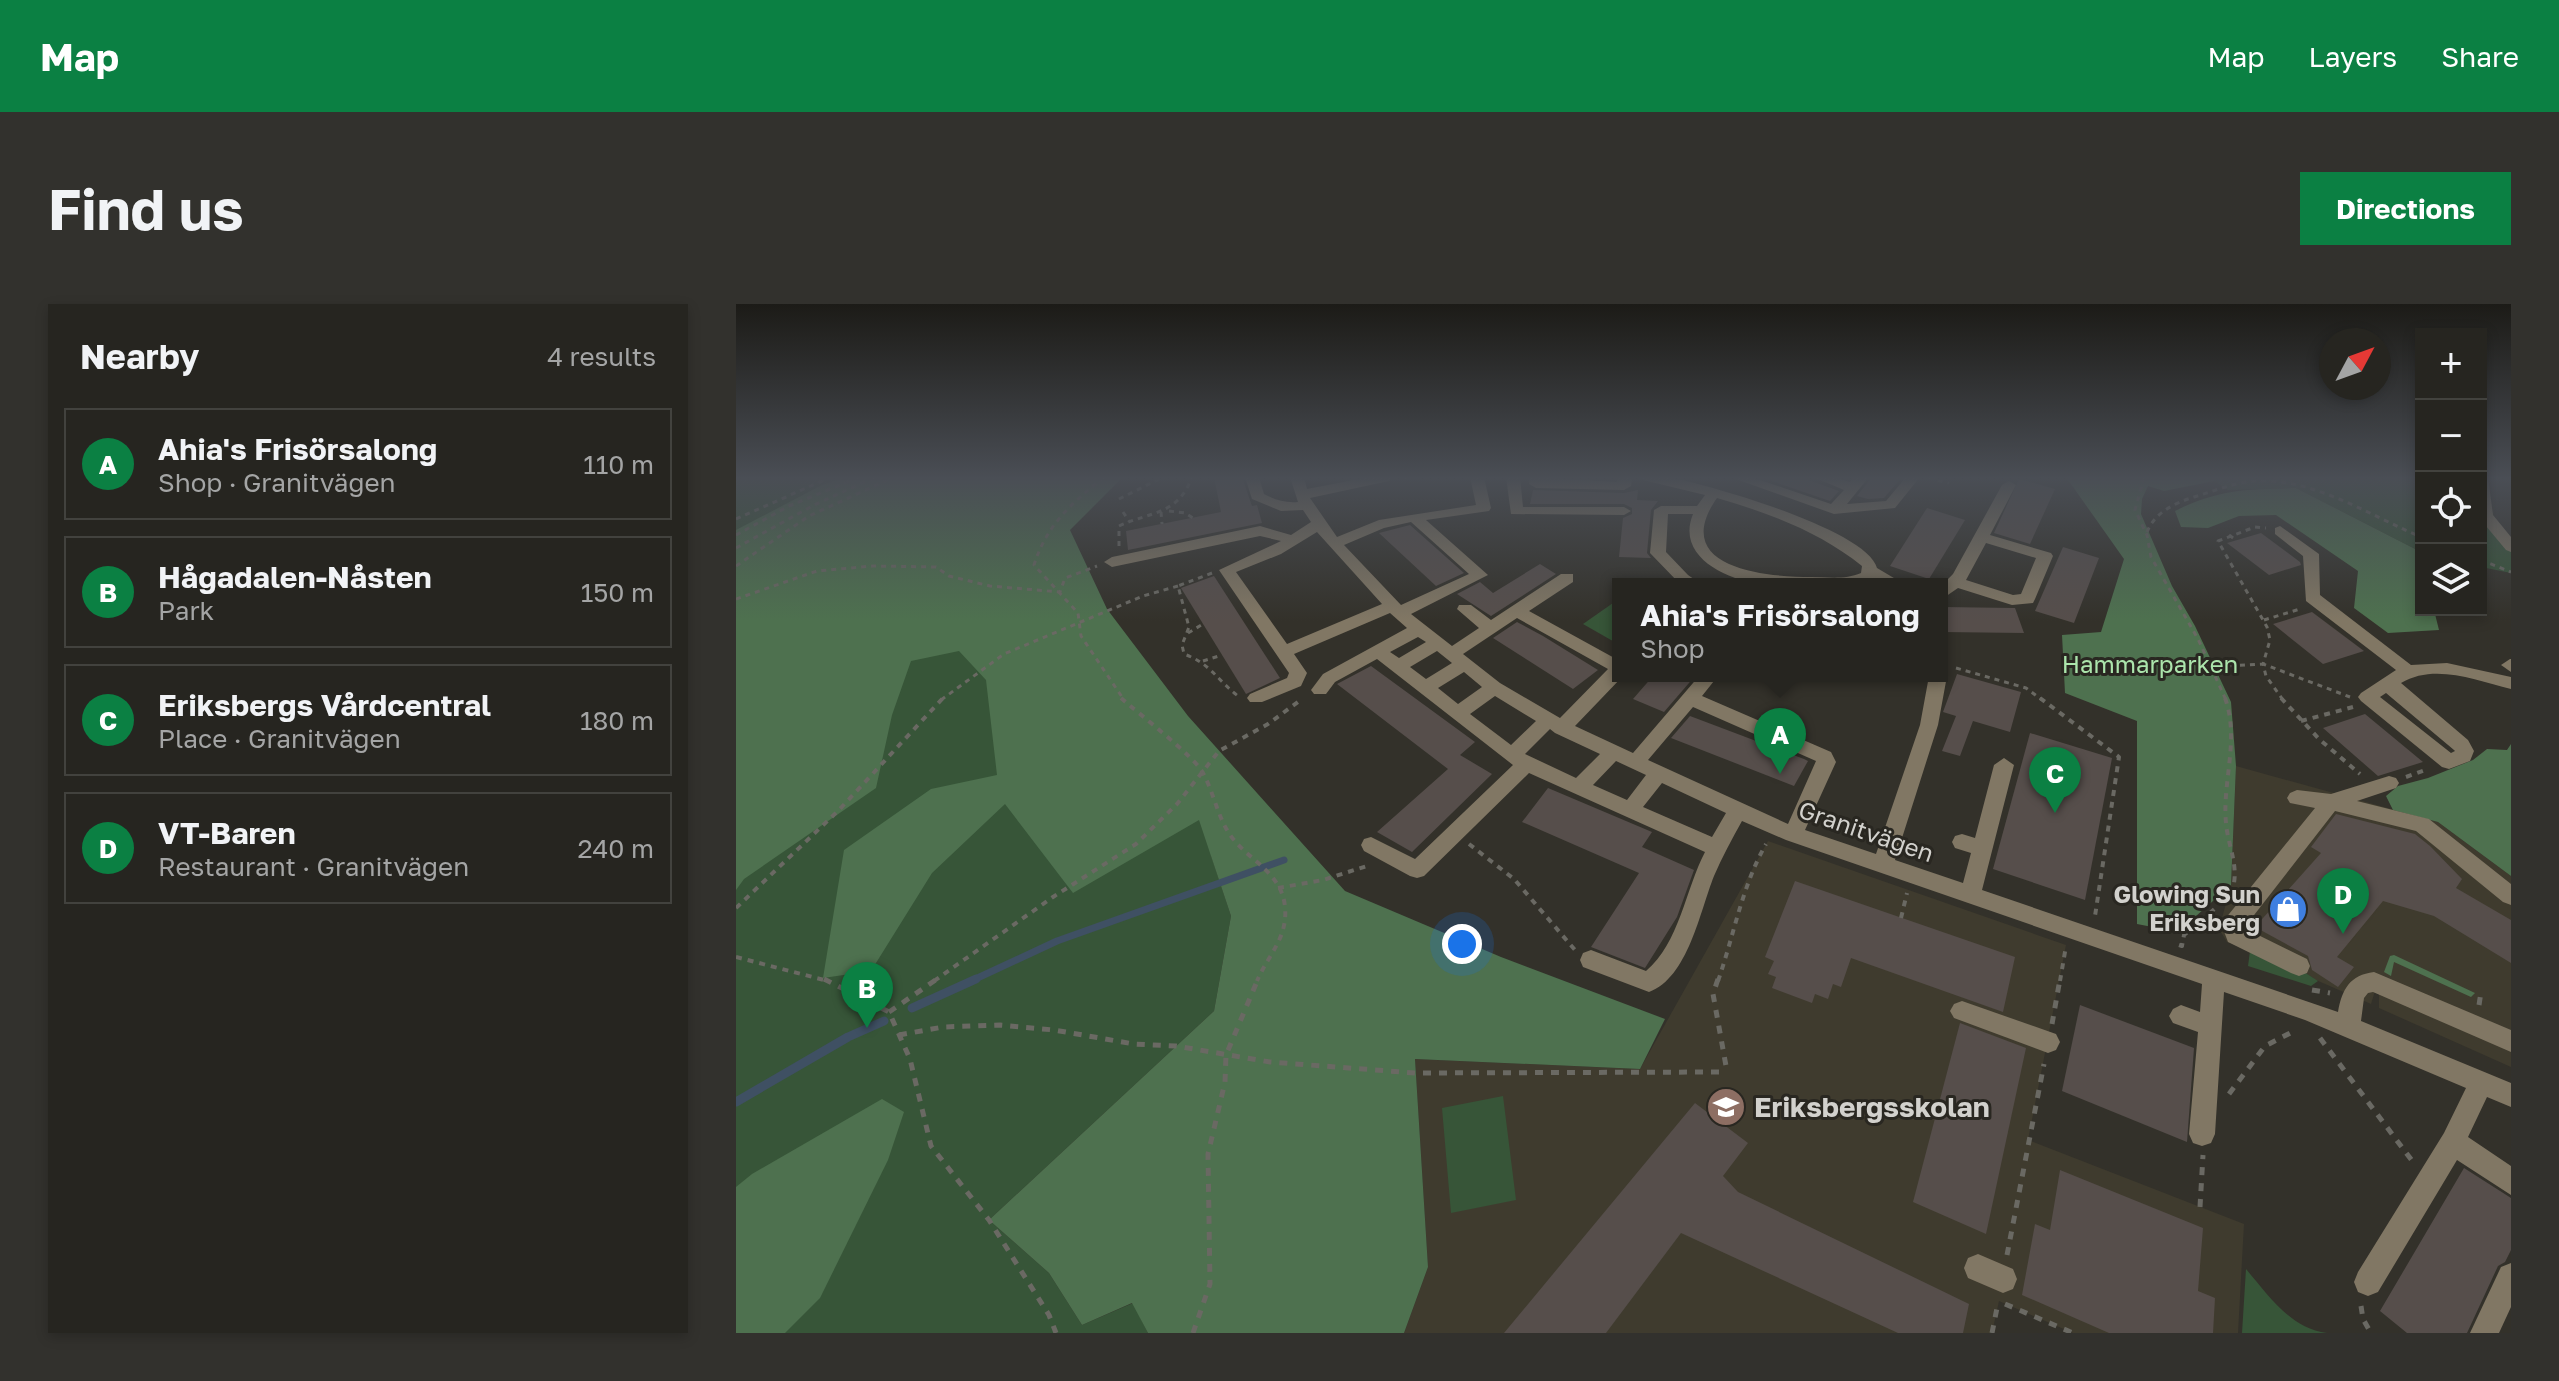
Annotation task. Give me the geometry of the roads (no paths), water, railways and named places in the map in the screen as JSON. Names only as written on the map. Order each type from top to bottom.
[{"type":"street","points":[[1256,698],[1295,682],[1298,673],[1227,570],[1289,545],[1318,525]]},
{"type":"street","name":"Granitvägen","points":[[1320,525],[1395,610],[1417,630],[1494,687],[1555,724],[1612,753],[1784,831],[2349,1026],[2511,1095]]},
{"type":"street","points":[[1334,544],[1379,525]]},
{"type":"street","points":[[1284,652],[1345,621],[1395,610],[1480,575],[1423,525]]},
{"type":"street","points":[[1660,525],[1658,553],[1753,578]]},
{"type":"street","points":[[1682,578],[1687,559],[1697,542],[1695,525]]},
{"type":"street","points":[[1804,525],[1863,558],[1870,565],[1867,578]]},
{"type":"street","points":[[1948,589],[1956,582],[1987,525]]},
{"type":"street","points":[[2493,525],[2511,547]]},
{"type":"street","points":[[1116,561],[1260,531],[1280,535],[1289,545]]},
{"type":"street","points":[[2280,531],[2311,554],[2312,597],[2408,671]]},
{"type":"street","points":[[1956,582],[2012,600],[2027,599],[2045,556],[1981,537]]},
{"type":"street","points":[[1425,688],[1450,655],[1567,578]]},
{"type":"street","points":[[1465,609],[1491,628]]},
{"type":"street","points":[[1517,611],[1612,664]]},
{"type":"street","points":[[1324,684],[1417,630]]},
{"type":"street","points":[[1378,651],[1519,760],[1717,848]]},
{"type":"street","points":[[1397,667],[1450,655]]},
{"type":"street","points":[[2451,658],[2475,675]]},
{"type":"street","points":[[2392,684],[2392,688],[2461,745],[2465,751],[2463,756],[2449,762],[2372,706],[2367,697],[2392,684],[2408,671],[2444,669],[2511,683]]},
{"type":"street","points":[[1371,845],[1417,870],[1555,724],[1612,676]]},
{"type":"street","points":[[1635,763],[1704,682]]},
{"type":"street","points":[[1883,865],[1944,682]]},
{"type":"street","points":[[1457,714],[1494,687]]},
{"type":"street","points":[[1689,698],[1824,757],[1826,762],[1784,831]]},
{"type":"street","points":[[1578,788],[1612,753]]},
{"type":"street","points":[[1970,895],[1972,845],[1984,805],[2004,765]]},
{"type":"street","points":[[1630,810],[1658,774]]},
{"type":"street","points":[[2299,966],[2236,935],[2233,926],[2331,802],[2389,783]]},
{"type":"street","points":[[2297,798],[2331,802],[2422,825],[2511,896]]},
{"type":"street","points":[[1591,960],[1637,980],[1649,982],[1659,976],[1679,940],[1717,848],[1738,811]]},
{"type":"street","points":[[2202,1134],[2214,977]]},
{"type":"street","points":[[2349,1026],[2351,1001],[2358,987],[2367,981],[2382,984],[2511,1041]]},
{"type":"street","points":[[1962,1011],[2048,1042]]},
{"type":"street","points":[[2181,1016],[2210,1026]]},
{"type":"street","points":[[2368,1282],[2453,1142],[2482,1081]]},
{"type":"street","points":[[2453,1142],[2511,1182]]},
{"type":"street","points":[[2484,1333],[2511,1277]]},
{"type":"waterway","points":[[971,981],[1057,941],[1284,860]]},
{"type":"waterway","points":[[912,1008],[976,979]]},
{"type":"waterway","points":[[736,1102],[848,1037],[884,1021]]},
{"type":"place","name":"Ahia's Frisörsalong","points":[[1780,774]]},
{"type":"place","name":"Eriksbergs Vårdcentral","points":[[2055,813]]},
{"type":"place","name":"Glowing Sun Eriksberg","points":[[2288,909]]},
{"type":"place","name":"VT-Baren","points":[[2343,934]]},
{"type":"place","name":"Hågadalen-Nåsten","points":[[867,1028]]},
{"type":"place","name":"Eriksbergsskolan","points":[[1726,1107]]},
{"type":"park label","name":"Hammarparken","points":[[2150,665]]}]
